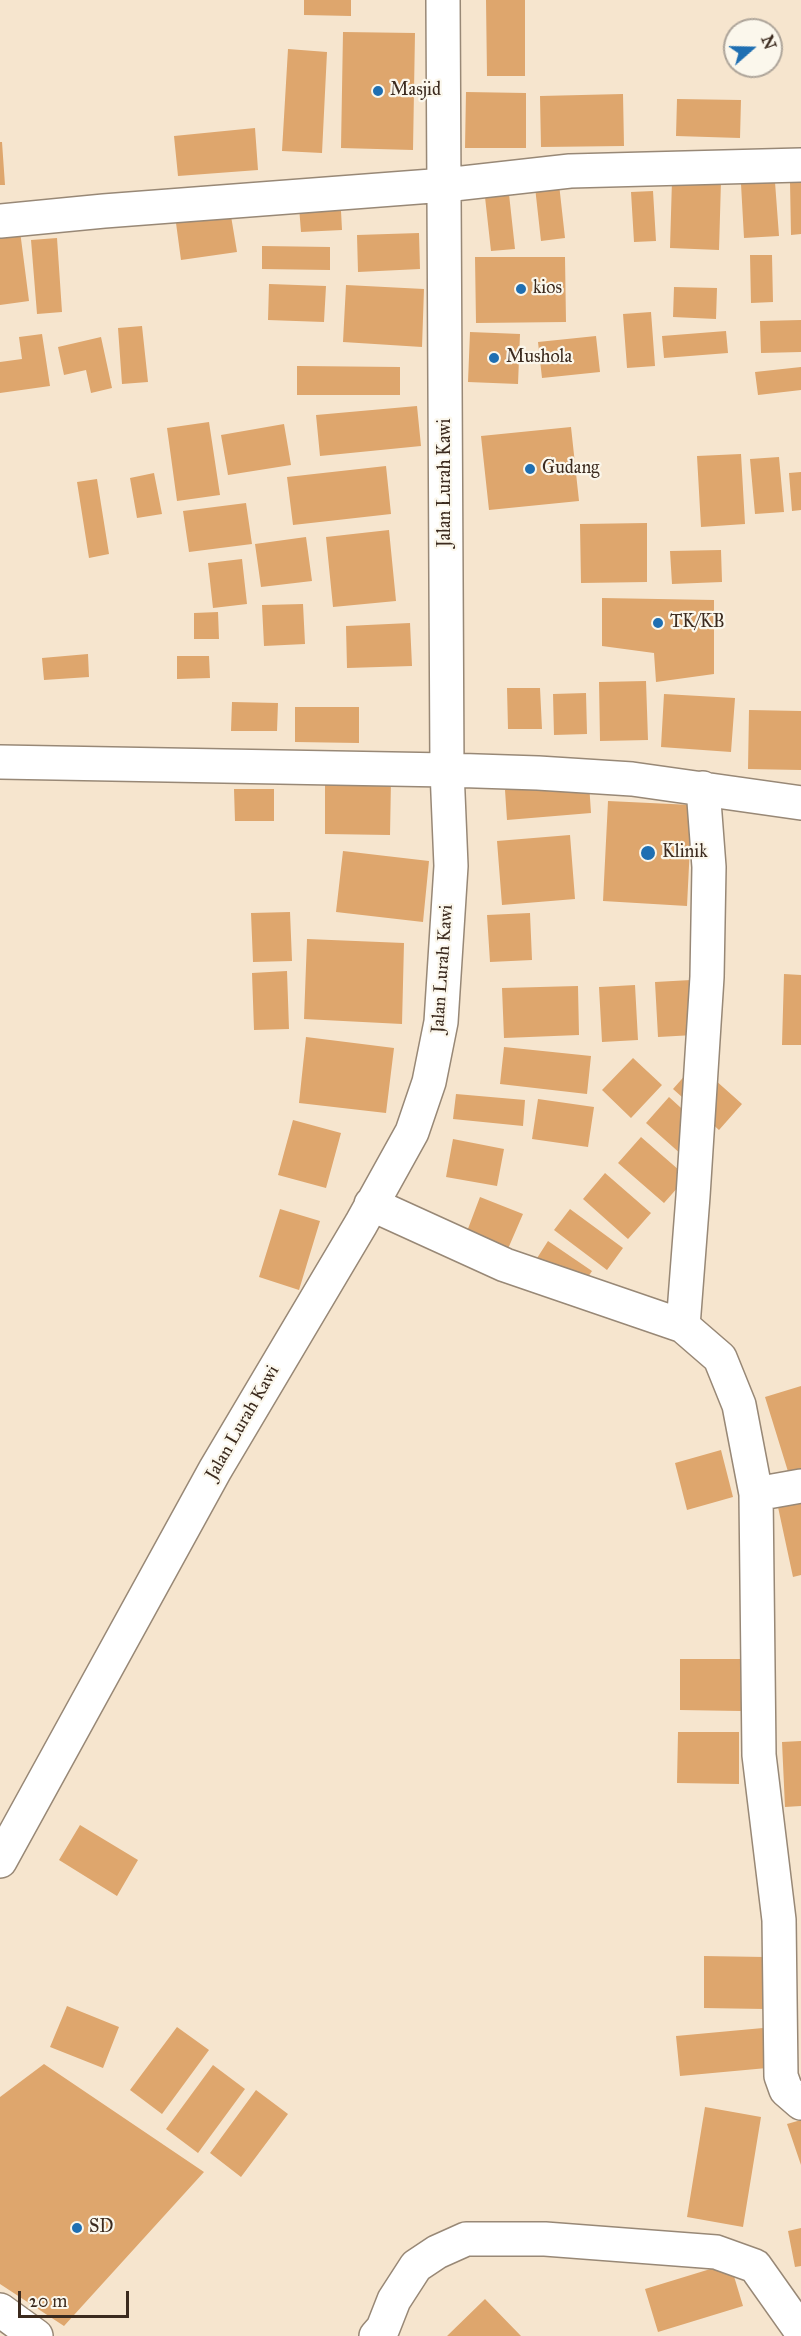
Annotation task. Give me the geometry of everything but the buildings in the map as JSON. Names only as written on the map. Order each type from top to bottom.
[{"type":"street","name":"Jalan Lurah Kawi","points":[[0,1861],[215,1470],[361,1224],[412,1132],[429,1082],[441,1022],[451,866],[447,770],[443,0]]},
{"type":"street","points":[[0,221],[445,185],[570,171],[801,165]]},
{"type":"street","points":[[0,762],[447,770],[632,779],[801,803]]},
{"type":"street","points":[[682,1326],[707,977],[709,867],[703,788]]},
{"type":"street","points":[[372,1204],[505,1265],[682,1326],[720,1358],[739,1405],[756,1494],[759,1755],[779,1920],[781,2076],[786,2090],[801,2103]]},
{"type":"street","points":[[756,1494],[801,1486]]},
{"type":"street","points":[[376,2336],[383,2328],[393,2300],[416,2266],[437,2252],[466,2239],[545,2239],[716,2252],[755,2266],[801,2331]]},
{"type":"street","points":[[0,2310],[36,2336]]},
{"type":"place","name":"Masjid","points":[[378,91]]},
{"type":"place","name":"kios","points":[[521,289]]},
{"type":"place","name":"Mushola","points":[[494,358]]},
{"type":"place","name":"Gudang","points":[[530,469]]},
{"type":"place","name":"TK/KB","points":[[658,623]]},
{"type":"place","name":"Klinik","points":[[648,853]]},
{"type":"place","name":"SD","points":[[77,2228]]}]
